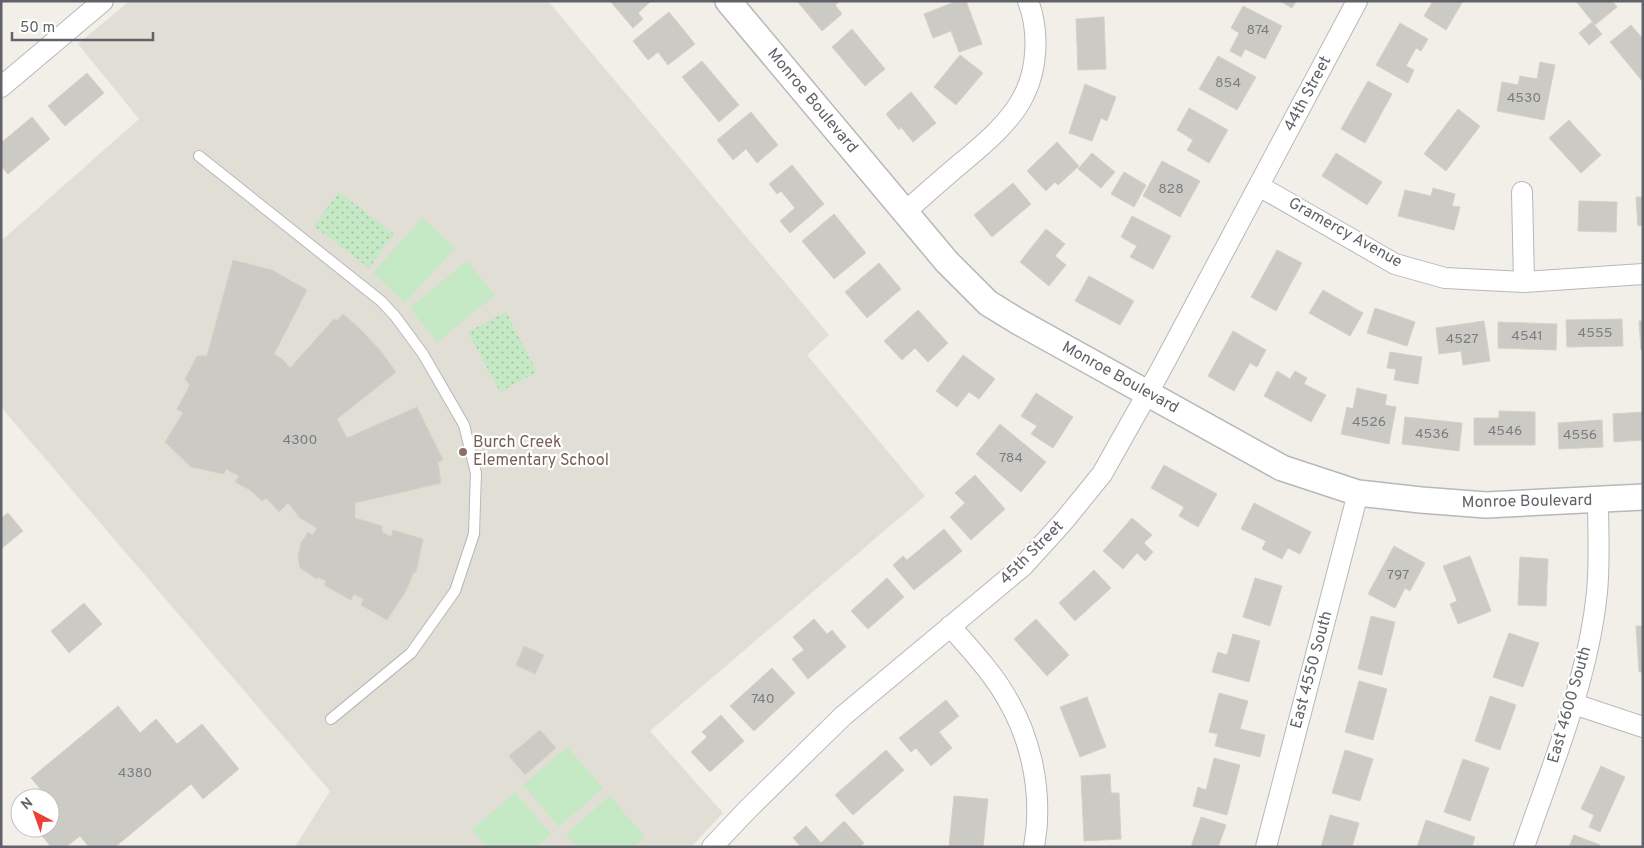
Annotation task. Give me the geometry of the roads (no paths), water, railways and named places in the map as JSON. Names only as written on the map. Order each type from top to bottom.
[{"type":"street","points":[[1,87],[103,1]]},
{"type":"street","name":"Monroe Boulevard","points":[[728,1],[947,262],[988,303],[1282,468],[1358,493],[1486,506],[1643,497]]},
{"type":"street","points":[[904,212],[983,144],[1006,120],[1024,95],[1032,69],[1035,42],[1032,12],[1028,1]]},
{"type":"street","name":"44th Street","points":[[1259,186],[1357,1]]},
{"type":"street","name":"Gramercy Avenue","points":[[1259,186],[1395,264],[1445,278],[1524,282],[1643,274]]},
{"type":"street","name":"45th Street","points":[[712,847],[842,716],[1023,566],[1063,522],[1102,474],[1148,393],[1259,186]]},
{"type":"street","points":[[1522,192],[1524,282]]},
{"type":"street","name":"East 4550 South","points":[[1266,847],[1358,493]]},
{"type":"street","name":"East 4600 South","points":[[1524,847],[1574,704],[1588,650],[1597,591],[1598,500]]},
{"type":"street","points":[[950,626],[990,673],[1010,702],[1024,736],[1034,771],[1037,820],[1034,847]]},
{"type":"street","points":[[1574,704],[1643,727]]},
{"type":"lane","points":[[199,156],[381,301],[395,316],[423,354],[464,425],[476,474],[474,534],[456,591],[411,653],[330,719]]},
{"type":"place","name":"Burch Creek Elementary School","points":[[463,452]]}]
